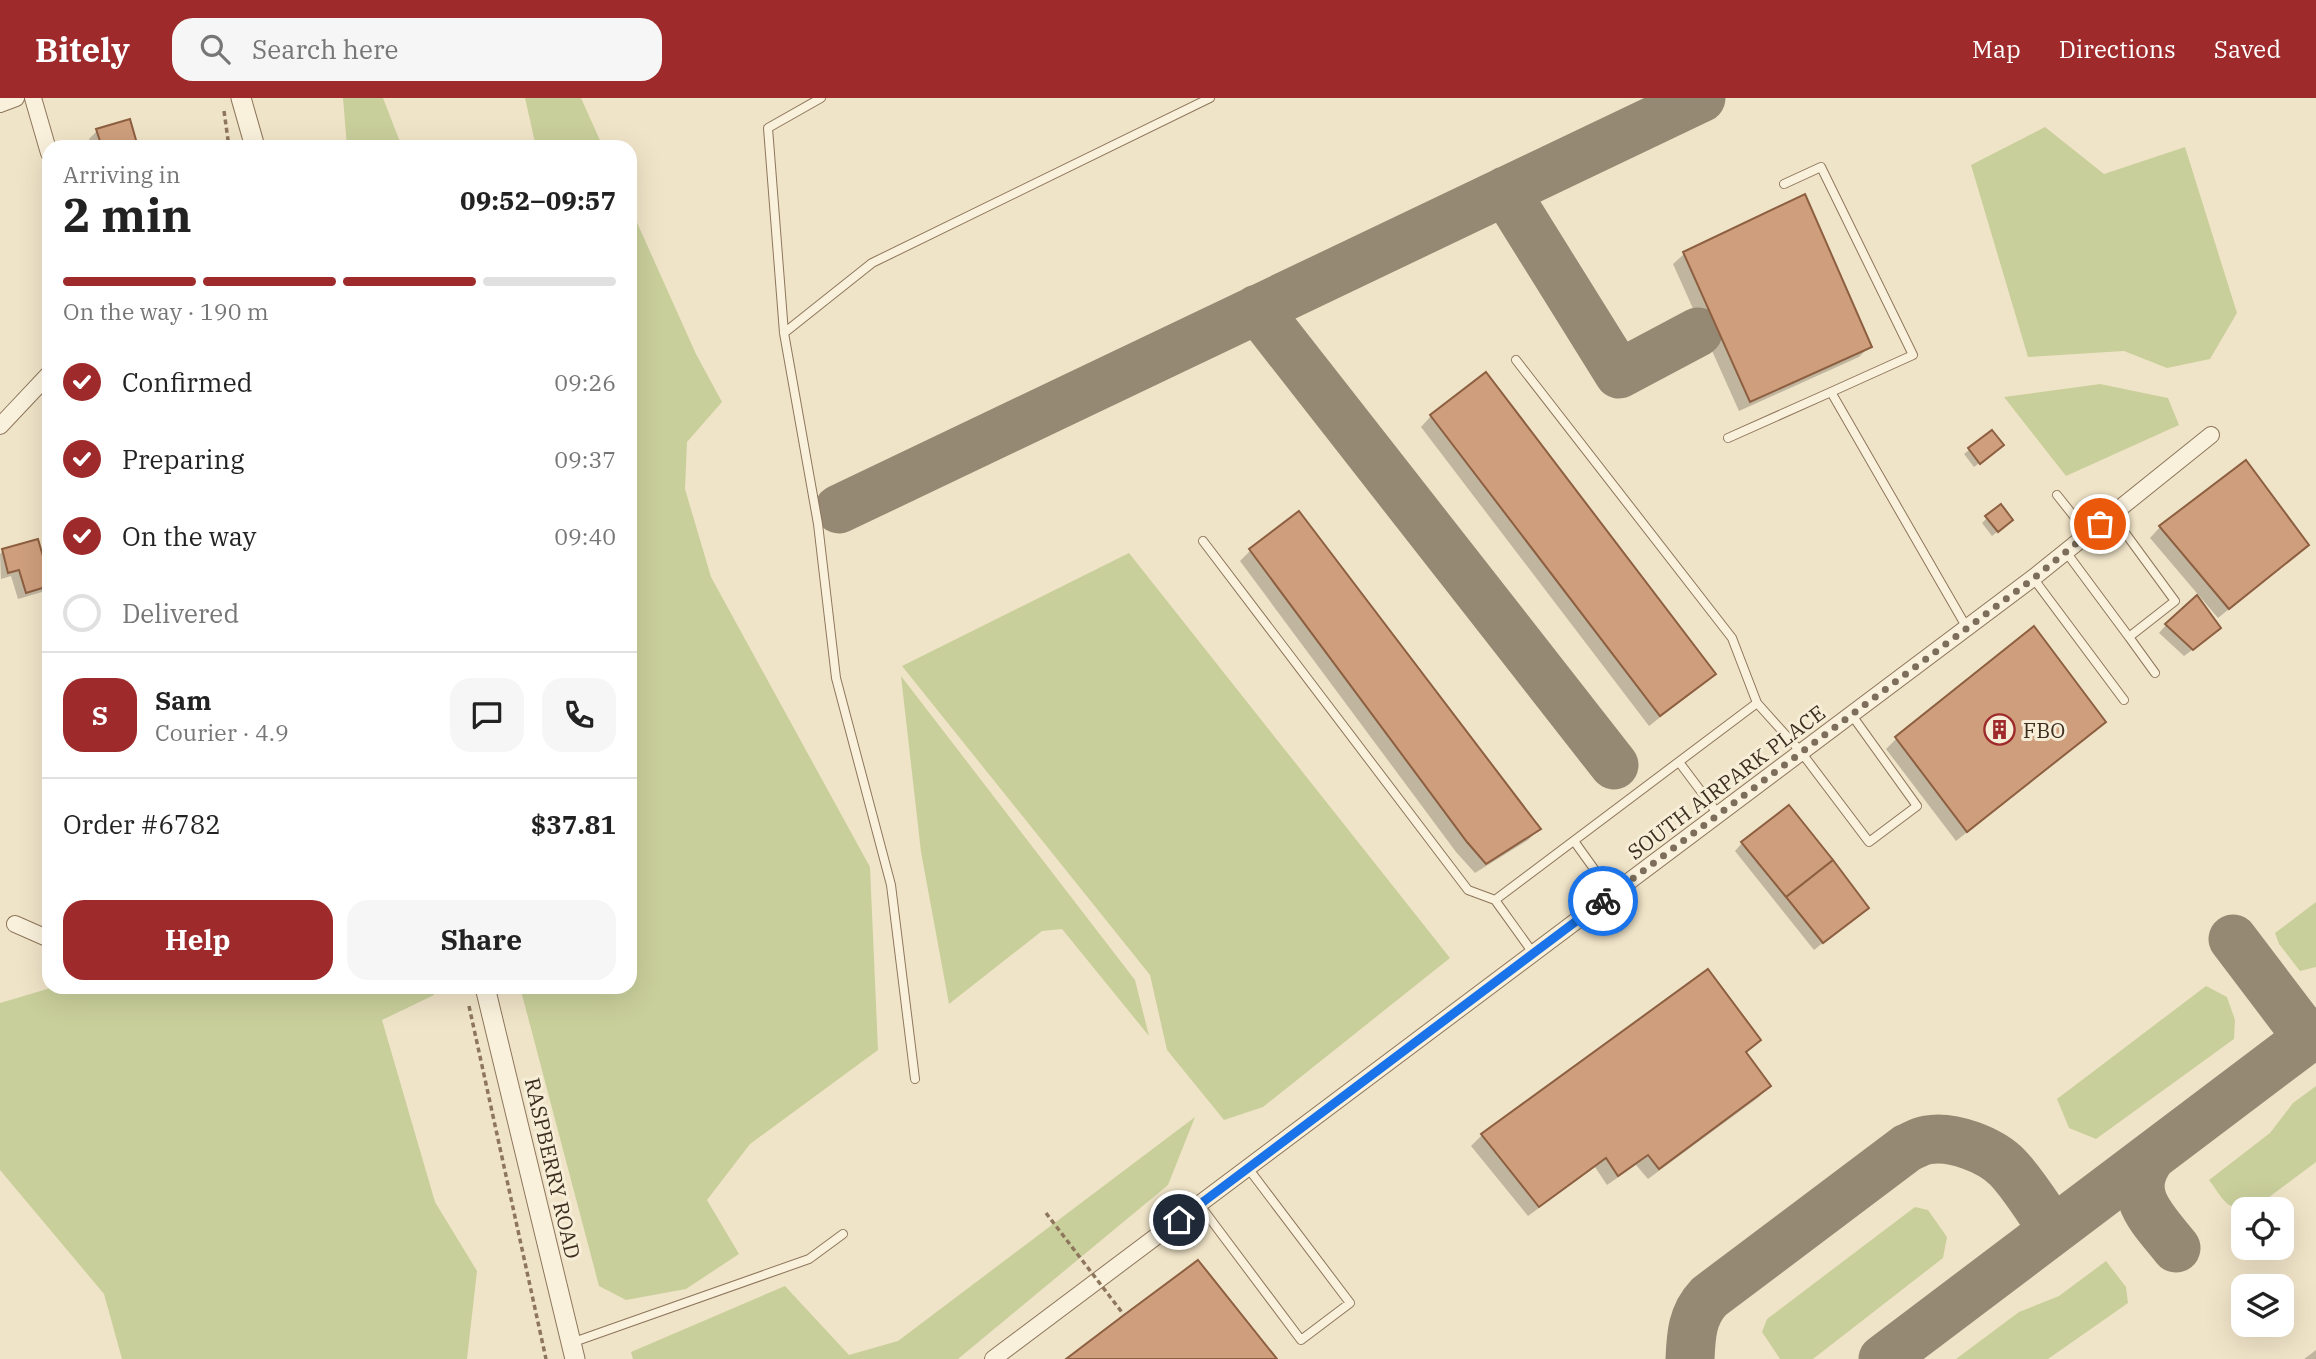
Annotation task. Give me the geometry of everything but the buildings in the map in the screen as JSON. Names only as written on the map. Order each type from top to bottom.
[{"type":"street","points":[[0,104],[16,98]]},
{"type":"street","points":[[33,98],[45,140]]},
{"type":"street","points":[[241,98],[254,140]]},
{"type":"street","points":[[0,426],[42,381]]},
{"type":"street","name":"SOUTH AIRPARK PLACE","points":[[993,1359],[2034,578],[2211,435]]},
{"type":"street","points":[[15,924],[42,936]]},
{"type":"street","name":"RASPBERRY ROAD","points":[[487,994],[573,1351]]},
{"type":"lane","points":[[821,98],[768,128],[784,333],[818,524],[836,678],[891,884],[915,1079]]},
{"type":"lane","points":[[784,333],[872,262],[1210,98]]},
{"type":"lane","points":[[1728,438],[1913,355],[1821,167],[1784,184]]},
{"type":"lane","points":[[1517,360],[1732,638],[1758,703],[1801,752],[1869,842],[1917,806],[1851,714]]},
{"type":"lane","points":[[1831,392],[1966,628]]},
{"type":"lane","points":[[2057,495],[2088,534]]},
{"type":"lane","points":[[2112,515],[2175,601],[2129,637]]},
{"type":"lane","points":[[1203,541],[1468,890],[1495,900],[1533,953]]},
{"type":"lane","points":[[2066,552],[2155,673]]},
{"type":"lane","points":[[2034,578],[2124,700]]},
{"type":"lane","points":[[1495,900],[1758,703]]},
{"type":"lane","points":[[1679,762],[1718,814]]},
{"type":"lane","points":[[1574,841],[1612,894]]},
{"type":"lane","points":[[1199,1204],[1301,1340],[1350,1303],[1248,1168]]},
{"type":"lane","points":[[573,1351],[809,1259],[843,1234]]},
{"type":"path","points":[[223,110],[228,140]]},
{"type":"path","points":[[473,1027],[547,1359]]},
{"type":"path","points":[[1046,1213],[1124,1315]]},
{"type":"green space","points":[[343,98],[383,98],[399,140],[346,140]]},
{"type":"green space","points":[[525,98],[581,98],[600,140],[534,140]]},
{"type":"green space","points":[[2045,127],[2104,174],[2185,147],[2237,313],[2210,359],[2167,368],[2124,351],[2028,357],[1971,165]]},
{"type":"green space","points":[[637,223],[696,354],[722,402],[687,442],[685,489],[711,577],[870,867],[878,1050],[750,1144],[707,1200],[739,1254],[686,1289],[626,1300],[599,1286],[522,994],[637,994]]},
{"type":"green space","points":[[2100,384],[2168,398],[2179,425],[2066,476],[2004,397]]},
{"type":"green space","points":[[1129,553],[1450,958],[1263,1107],[1224,1120],[1167,1050],[1150,975],[902,666]]},
{"type":"green space","points":[[901,676],[1135,980],[1149,1036],[1062,929],[1042,931],[949,1004],[921,852]]},
{"type":"green space","points":[[2316,902],[2316,967],[2300,971],[2279,944],[2275,933]]},
{"type":"green space","points":[[2206,986],[2227,997],[2235,1020],[2234,1039],[2096,1139],[2069,1128],[2057,1099]]},
{"type":"green space","points":[[42,991],[42,994],[434,994],[382,1020],[435,1202],[477,1271],[467,1359],[122,1359],[104,1294],[0,1170],[0,1003]]},
{"type":"green space","points":[[2316,1086],[2316,1162],[2269,1197],[2231,1197],[2231,1206],[2209,1180],[2270,1133],[2293,1103]]},
{"type":"green space","points":[[1195,1117],[1168,1185],[958,1359],[633,1359],[631,1352],[785,1286],[849,1355],[898,1341]]},
{"type":"green space","points":[[1915,1207],[1928,1210],[1947,1237],[1943,1258],[1813,1359],[1780,1359],[1762,1332],[1767,1319]]},
{"type":"green space","points":[[2106,1261],[2126,1287],[2128,1303],[2048,1359],[1956,1359],[2019,1312],[2059,1296]]},
{"type":"taxiway","points":[[839,509],[1701,98]]},
{"type":"taxiway","points":[[1505,191],[1619,374],[1698,332]]},
{"type":"taxiway","points":[[1257,309],[1614,765]]},
{"type":"taxiway","points":[[2233,939],[2308,1038]]},
{"type":"taxiway","points":[[1883,1359],[2316,1032]]},
{"type":"taxiway","points":[[1690,1359],[1696,1318],[1709,1297],[1907,1148],[1922,1141],[1937,1139],[1959,1142],[2001,1161],[2026,1190],[2053,1230]]},
{"type":"taxiway","points":[[2151,1157],[2143,1170],[2141,1194],[2151,1216],[2176,1248]]},
{"type":"way so far","points":[[1603,901],[2034,578],[2100,524]]},
{"type":"place","name":"FBO","points":[[2000,730]]},
{"type":"route","points":[[1179,1220],[1603,901]]}]
